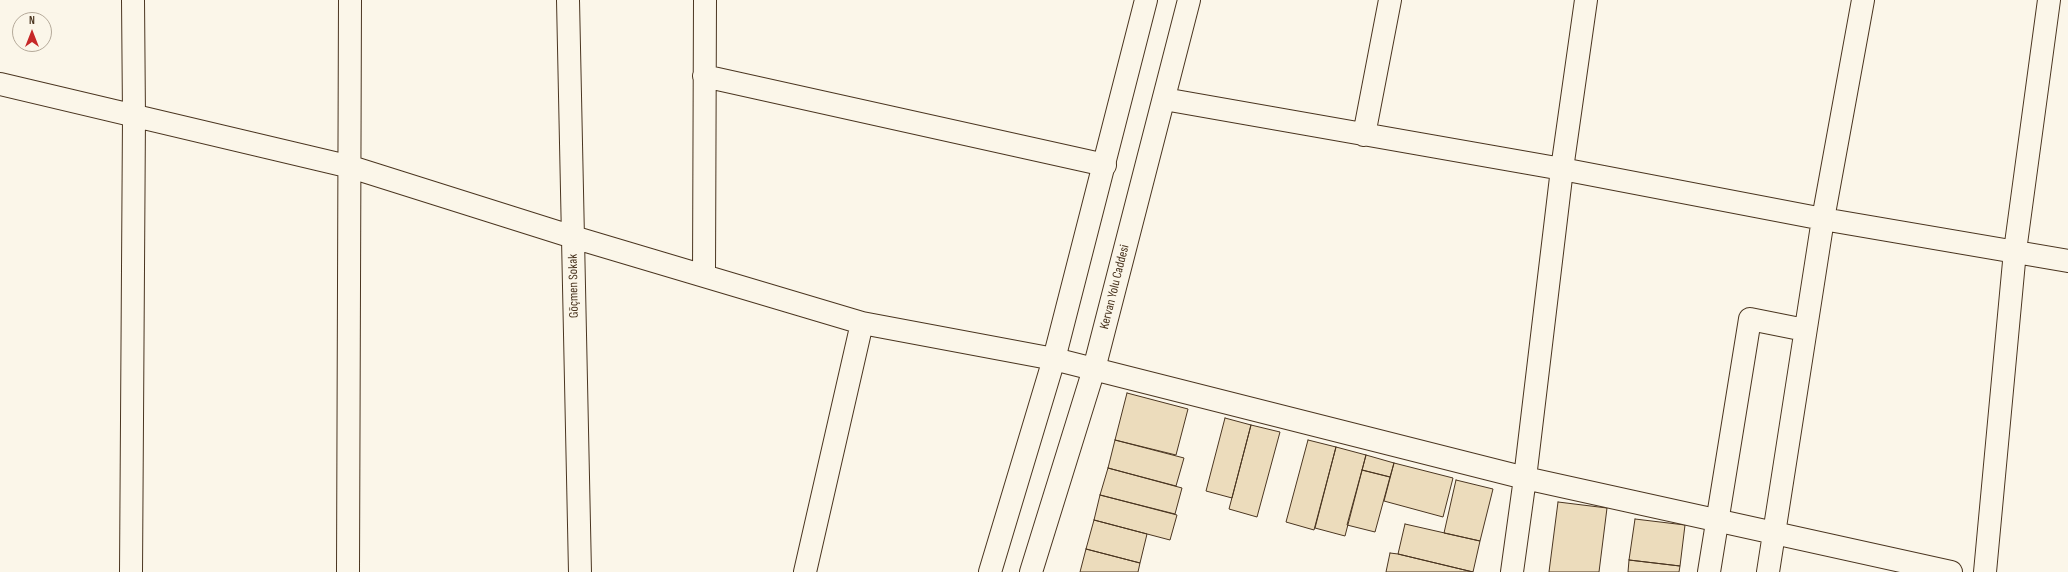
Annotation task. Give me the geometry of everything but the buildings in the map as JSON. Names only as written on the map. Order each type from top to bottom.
[{"type":"street","points":[[131,572],[134,116],[133,0]]},
{"type":"street","points":[[348,572],[351,167],[350,0]]},
{"type":"street","name":"Göçmen Sokak","points":[[568,0],[580,572]]},
{"type":"street","points":[[704,0],[704,275]]},
{"type":"street","points":[[990,572],[1054,359],[1105,165],[1146,0]]},
{"type":"street","name":"Kervan Yolu Caddesi","points":[[1031,572],[1094,369],[1189,0]]},
{"type":"street","points":[[1364,135],[1390,0]]},
{"type":"street","points":[[1512,572],[1525,478],[1562,169],[1586,0]]},
{"type":"street","points":[[1768,572],[1823,219],[1863,0]]},
{"type":"street","points":[[1985,572],[2015,251],[2049,0]]},
{"type":"street","points":[[704,76],[1105,165]]},
{"type":"street","points":[[0,84],[351,167],[573,238],[704,275],[862,323],[1054,359],[1525,478],[1717,519],[1951,572]]},
{"type":"street","points":[[1164,99],[1562,169],[1823,219],[2068,261]]},
{"type":"street","points":[[1709,572],[1750,319],[1805,330]]},
{"type":"street","points":[[806,572],[862,323]]}]
